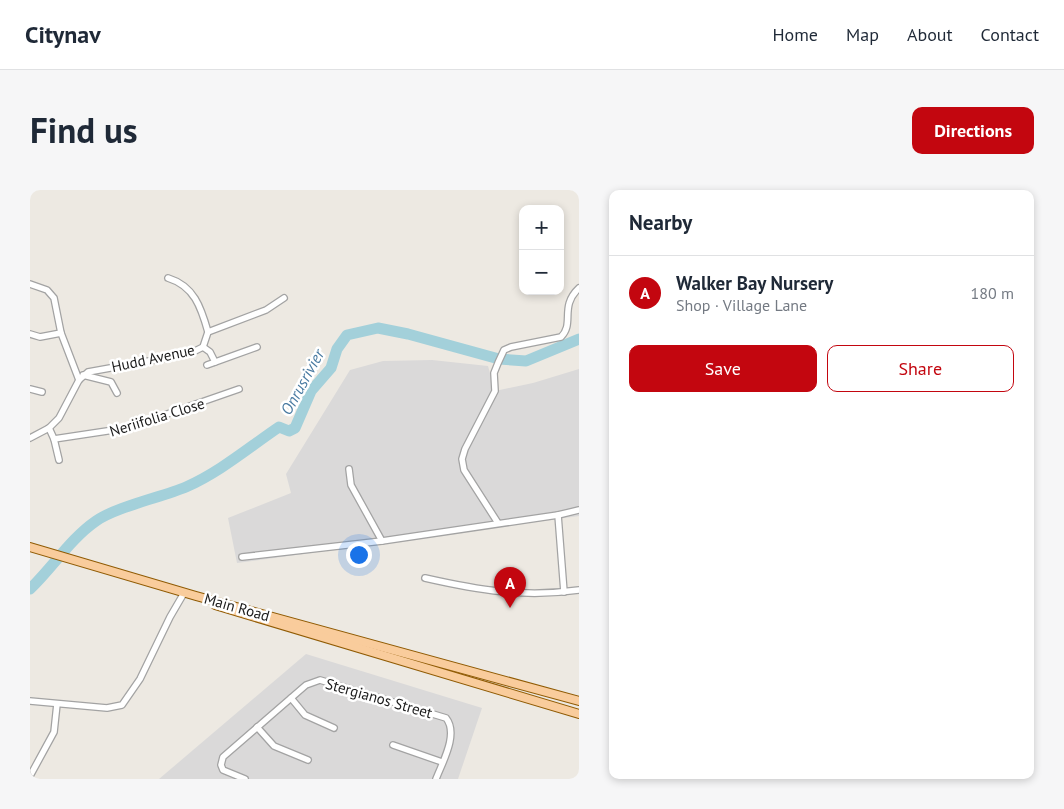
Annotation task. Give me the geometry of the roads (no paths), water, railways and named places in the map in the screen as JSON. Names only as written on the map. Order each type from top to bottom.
[{"type":"main road","points":[[30,547],[196,596]]},
{"type":"main road","name":"Main Road","points":[[196,596],[579,701]]},
{"type":"main road","name":"Main Road","points":[[196,596],[225,608],[579,714]]},
{"type":"street","name":"Hudd Avenue","points":[[81,377],[94,370],[183,354],[203,347],[208,332],[200,308],[191,291],[178,281],[168,278]]},
{"type":"street","points":[[30,284],[51,294],[61,334],[81,377]]},
{"type":"street","points":[[498,523],[462,464],[465,449],[495,392],[494,373],[502,354],[510,347],[561,336],[567,325],[569,299],[579,288]]},
{"type":"street","points":[[208,332],[266,310],[284,298]]},
{"type":"street","points":[[30,334],[40,337],[61,334]]},
{"type":"street","points":[[203,347],[210,352],[215,362]]},
{"type":"street","points":[[207,365],[257,347]]},
{"type":"street","points":[[81,377],[111,382],[117,393]]},
{"type":"street","points":[[30,438],[48,428],[65,408],[81,377]]},
{"type":"street","points":[[30,389],[42,392]]},
{"type":"street","name":"Neriifolia Close","points":[[54,439],[104,433],[127,428],[239,389]]},
{"type":"street","points":[[48,428],[54,439],[58,460]]},
{"type":"street","points":[[349,468],[351,485],[382,540]]},
{"type":"street","points":[[242,557],[382,540],[558,515],[579,510]]},
{"type":"street","points":[[558,515],[564,592]]},
{"type":"street","points":[[425,578],[489,592],[564,592],[579,590]]},
{"type":"street","points":[[30,701],[107,708],[122,705],[140,679],[166,624],[184,593]]},
{"type":"street","name":"Stergianos Street","points":[[245,779],[226,772],[221,762],[225,755],[309,683],[325,681],[444,717],[449,722],[451,734],[436,779]]},
{"type":"street","points":[[291,698],[305,715],[334,728]]},
{"type":"street","points":[[30,776],[54,732],[57,704]]},
{"type":"street","points":[[257,727],[274,746],[308,760]]},
{"type":"street","points":[[393,745],[442,762]]},
{"type":"waterway","name":"Onrusrivier","points":[[30,589],[78,536],[96,521],[115,511],[176,491],[198,481],[222,467],[279,427],[289,431],[295,428],[311,391],[331,368],[337,349],[347,335],[378,328],[408,334],[499,359],[526,361],[579,339]]},
{"type":"place","name":"Walker Bay Nursery","points":[[510,608]]}]
